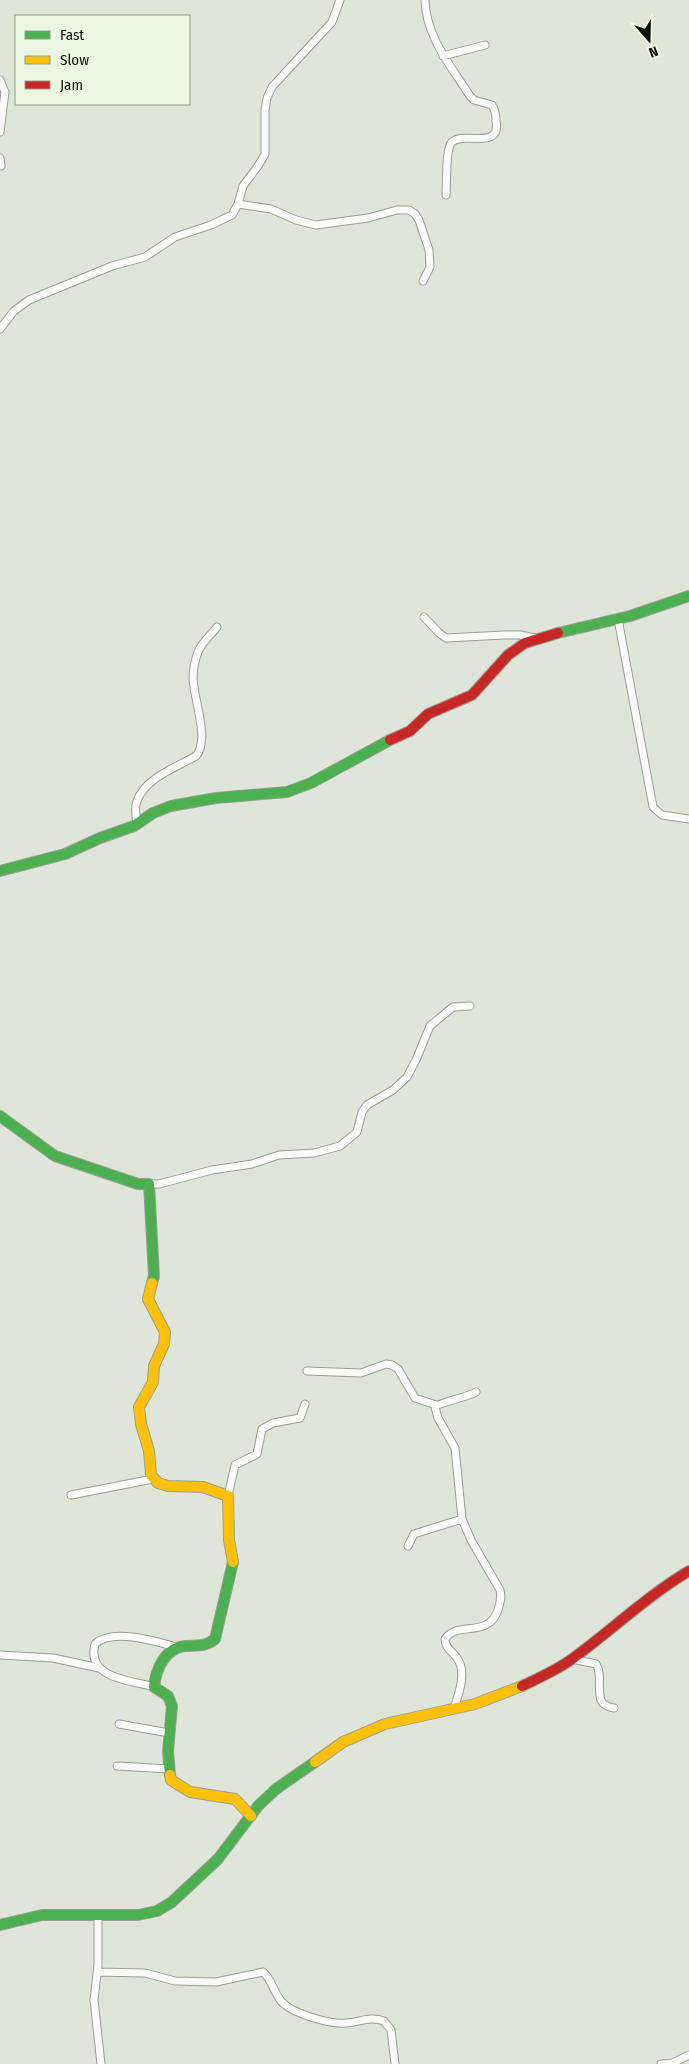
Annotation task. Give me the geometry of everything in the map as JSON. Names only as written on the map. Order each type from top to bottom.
[{"type":"street","points":[[0,329],[14,311],[29,300],[112,266],[145,257],[175,237],[232,215],[238,204],[243,186],[265,154],[265,110],[267,98],[272,87],[332,22],[340,0]]},
{"type":"street","points":[[425,0],[428,22],[443,56],[470,96],[479,102],[492,105],[498,125],[497,131],[492,136],[456,139],[451,143],[448,151],[446,196]]},
{"type":"street","points":[[443,56],[485,45]]},
{"type":"street","points":[[0,80],[5,92],[0,132]]},
{"type":"street","points":[[238,204],[271,209],[296,220],[316,225],[368,218],[397,210],[410,210],[419,220],[429,250],[430,267],[423,281]]},
{"type":"street","points":[[0,870],[65,854],[137,824],[161,810],[182,804],[216,798],[287,792],[312,783],[369,750],[410,731],[428,714],[472,695],[508,656],[525,643],[536,638],[618,619],[689,596]]},
{"type":"street","points":[[424,617],[438,633],[446,638],[520,635],[536,638]]},
{"type":"street","points":[[618,619],[653,807],[662,815],[689,819]]},
{"type":"street","points":[[137,824],[135,809],[137,801],[146,788],[160,776],[196,756],[200,751],[201,729],[194,687],[194,667],[200,648],[217,628]]},
{"type":"street","points":[[0,1116],[55,1156],[138,1184],[159,1184],[212,1170],[252,1164],[279,1155],[314,1152],[340,1146],[357,1132],[362,1112],[367,1105],[393,1090],[407,1077],[430,1026],[453,1007],[470,1006]]},
{"type":"street","points":[[149,1184],[154,1276],[148,1299],[165,1336],[162,1350],[154,1366],[153,1382],[139,1408],[153,1479],[158,1484],[203,1487],[228,1496]]},
{"type":"street","points":[[307,1371],[361,1372],[386,1364],[392,1365],[398,1369],[415,1398],[436,1404],[464,1398],[476,1392]]},
{"type":"street","points":[[99,1668],[94,1646],[96,1642],[108,1637],[151,1639],[176,1647],[204,1646],[213,1642],[217,1636],[233,1565],[229,1540],[228,1496],[235,1465],[257,1454],[262,1430],[274,1423],[300,1418],[305,1404]]},
{"type":"street","points":[[436,1404],[437,1415],[455,1448],[462,1519],[471,1540],[500,1590],[501,1598],[492,1621],[482,1627],[450,1634],[445,1639],[446,1646],[460,1664],[461,1685],[454,1708]]},
{"type":"street","points":[[71,1494],[153,1479]]},
{"type":"street","points":[[408,1546],[414,1534],[462,1519]]},
{"type":"street","points":[[0,1925],[42,1915],[148,1914],[166,1906],[225,1852],[249,1814],[286,1782],[358,1735],[385,1724],[504,1694],[550,1673],[572,1659],[662,1587],[689,1572]]},
{"type":"street","points":[[154,1687],[158,1669],[169,1651],[176,1647]]},
{"type":"street","points":[[0,1655],[53,1658],[99,1668],[111,1676],[154,1687],[166,1694],[172,1704],[173,1715],[169,1733],[168,1769],[171,1780],[190,1792],[231,1798],[237,1801],[249,1814]]},
{"type":"street","points":[[572,1659],[596,1664],[600,1673],[599,1695],[601,1702],[605,1706],[614,1708]]},
{"type":"street","points":[[119,1724],[169,1733]]},
{"type":"street","points":[[117,1766],[168,1769]]},
{"type":"street","points":[[98,1914],[97,1972],[94,2000],[101,2064]]},
{"type":"street","points":[[97,1972],[145,1973],[172,1981],[216,1982],[263,1972],[271,1981],[282,2003],[295,2012],[343,2023],[369,2018],[384,2021],[392,2030],[395,2064]]},
{"type":"street","points":[[661,2064],[673,2063],[689,2055]]},
{"type":"traffic: fast","points":[[558,633],[630,616],[689,596]]},
{"type":"traffic: fast","points":[[0,871],[65,854],[100,838],[134,826],[153,813],[171,806],[216,798],[287,792],[311,783],[390,740]]},
{"type":"traffic: fast","points":[[0,1116],[55,1156],[138,1184],[149,1184],[154,1276],[152,1283]]},
{"type":"traffic: fast","points":[[170,1775],[168,1751],[172,1706],[168,1696],[154,1687],[157,1673],[163,1660],[172,1651],[185,1646],[204,1644],[215,1639],[233,1562]]},
{"type":"traffic: fast","points":[[0,1925],[42,1915],[138,1915],[157,1911],[172,1902],[218,1859],[258,1806],[276,1789],[315,1762]]},
{"type":"traffic: slow","points":[[152,1283],[148,1299],[165,1332],[164,1344],[154,1366],[153,1382],[139,1407],[141,1424],[149,1451],[151,1475],[158,1483],[168,1486],[203,1487],[228,1496],[229,1540],[233,1562]]},
{"type":"traffic: slow","points":[[315,1762],[343,1742],[385,1724],[475,1704],[522,1686]]},
{"type":"traffic: slow","points":[[170,1775],[171,1780],[190,1792],[235,1799],[251,1816]]},
{"type":"traffic: jam","points":[[390,740],[410,731],[428,714],[472,695],[508,655],[525,643],[558,633]]},
{"type":"traffic: jam","points":[[522,1686],[566,1663],[644,1602],[689,1571]]}]
